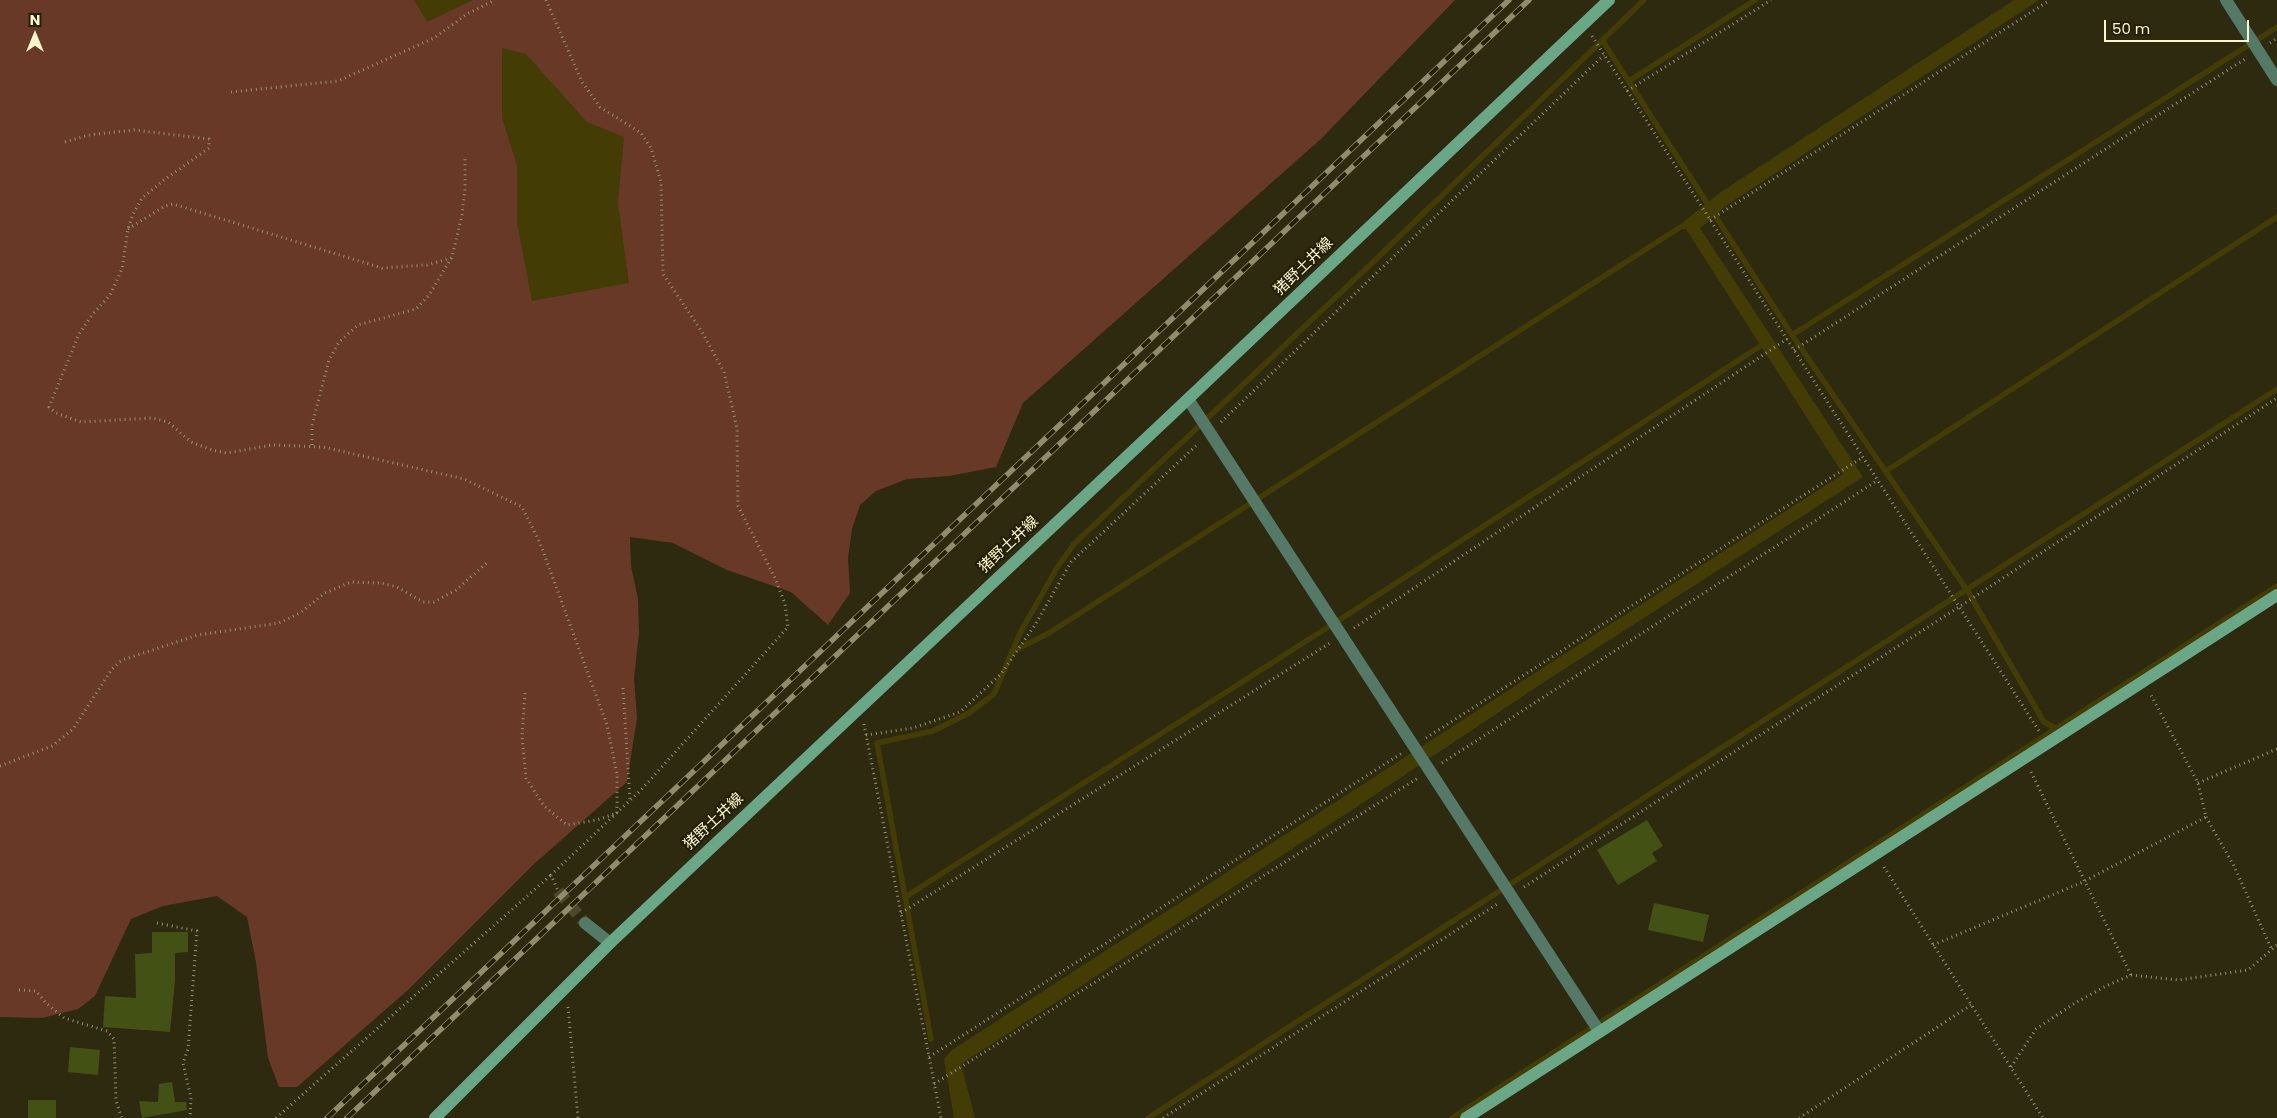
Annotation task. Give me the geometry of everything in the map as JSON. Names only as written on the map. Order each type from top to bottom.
[{"type":"main road","name":"猪野土井線","points":[[435,1118],[610,943],[1609,0]]},
{"type":"main road","points":[[1466,1118],[2277,595]]},
{"type":"street","points":[[2226,0],[2277,80]]},
{"type":"street","points":[[1188,399],[1599,1031]]},
{"type":"street","points":[[585,923],[610,943]]},
{"type":"path","points":[[230,92],[338,81],[434,38],[467,14],[495,0]]},
{"type":"path","points":[[276,1118],[551,875],[617,813],[788,626],[785,604],[775,578],[738,506],[737,428],[724,372],[702,332],[663,274],[661,182],[650,148],[641,133],[600,108],[582,82],[546,0]]},
{"type":"path","points":[[1627,91],[1771,0]]},
{"type":"path","points":[[1710,220],[2050,0]]},
{"type":"path","points":[[1584,23],[2047,744]]},
{"type":"path","points":[[1794,350],[2258,50]]},
{"type":"path","points":[[866,735],[913,728],[960,712],[1001,674],[1035,625],[1071,562],[1210,433],[1604,55]]},
{"type":"path","points":[[65,142],[89,134],[134,130],[209,139],[209,148],[142,198],[133,214],[128,229],[122,269],[110,295],[92,315],[79,334],[49,407],[56,413],[82,422],[152,418],[168,422],[191,442],[212,450],[227,453],[272,445],[312,445],[464,478],[522,507],[540,543],[607,724],[617,774],[617,813]]},
{"type":"path","points":[[312,445],[312,425],[330,360],[339,342],[358,325],[416,309],[429,295],[452,257],[464,198],[465,156]]},
{"type":"path","points":[[128,229],[165,206],[173,204],[382,268],[426,265],[452,257]]},
{"type":"path","points":[[901,914],[1341,636],[1787,339]]},
{"type":"path","points":[[1163,1118],[1959,606],[2277,398]]},
{"type":"path","points":[[929,1057],[1863,457]]},
{"type":"path","points":[[0,766],[52,746],[73,729],[112,669],[122,660],[198,635],[278,623],[300,613],[326,593],[351,582],[381,583],[397,587],[423,602],[434,602],[456,590],[489,561]]},
{"type":"path","points":[[2144,681],[2198,783],[2206,817],[2234,866],[2271,948]]},
{"type":"path","points":[[623,688],[630,800]]},
{"type":"path","points":[[525,693],[522,736],[526,778],[544,806],[567,825],[597,820],[617,813]]},
{"type":"path","points":[[860,706],[941,1118]]},
{"type":"path","points":[[2198,783],[2277,749]]},
{"type":"path","points":[[2024,758],[2130,975]]},
{"type":"path","points":[[1933,945],[2083,882],[2206,817]]},
{"type":"path","points":[[1875,854],[2043,1118]]},
{"type":"path","points":[[551,875],[558,891]]},
{"type":"path","points":[[157,923],[197,931],[188,1048],[183,1063],[191,1098],[190,1118]]},
{"type":"path","points":[[2011,1067],[2036,1029],[2075,1003],[2130,975],[2178,980],[2248,970],[2271,948],[2277,945]]},
{"type":"path","points":[[566,987],[578,1118]]},
{"type":"path","points":[[20,990],[36,991],[46,1003],[64,1018],[106,1031],[114,1039],[116,1101],[122,1118]]},
{"type":"path","points":[[1799,1118],[1971,1005]]},
{"type":"path","points":[[934,1084],[963,1066]]},
{"type":"shaded area","points":[[0,0],[1455,0],[1322,138],[1023,403],[996,467],[949,476],[907,479],[876,491],[860,505],[852,529],[848,558],[850,593],[828,625],[791,592],[727,570],[673,543],[630,537],[631,566],[638,599],[639,633],[634,678],[637,718],[627,782],[534,864],[409,989],[297,1087],[279,1087],[268,1058],[256,962],[247,917],[217,896],[163,906],[131,919],[95,996],[78,1009],[42,1018],[0,1017]]},
{"type":"shaded area","points":[[414,0],[473,0],[427,22]]},
{"type":"shaded area","points":[[2014,0],[2039,0],[1730,203],[1700,228],[1863,477],[1538,686],[1355,808],[961,1064],[975,1118],[954,1118],[944,1059],[952,1050],[1843,474],[1682,223],[1721,192]]},
{"type":"shaded area","points":[[502,48],[526,54],[587,122],[624,137],[618,203],[629,283],[532,301],[517,223],[517,166],[502,118]]},
{"type":"building","points":[[1647,820],[1663,846],[1652,853],[1657,861],[1618,885],[1597,850]]},
{"type":"building","points":[[1654,903],[1709,915],[1703,942],[1648,930]]},
{"type":"building","points":[[152,932],[188,932],[188,952],[175,953],[175,980],[170,1032],[103,1027],[105,996],[136,998],[135,954],[152,953]]},
{"type":"building","points":[[70,1047],[100,1050],[98,1075],[68,1072]]},
{"type":"building","points":[[172,1082],[175,1102],[186,1102],[187,1110],[142,1118],[139,1101],[158,1102],[159,1084]]},
{"type":"building","points":[[28,1100],[56,1100],[56,1118],[28,1118]]},
{"type":"waterway","points":[[931,1039],[877,743],[933,731],[969,713],[994,694],[1020,633],[1057,568],[1074,544],[1372,263],[1644,0]]},
{"type":"waterway","points":[[1629,81],[1755,0]]},
{"type":"waterway","points":[[1792,335],[2277,27]]},
{"type":"waterway","points":[[1602,40],[1792,335],[1967,590],[2044,722],[2056,728]]},
{"type":"waterway","points":[[1886,471],[2277,217]]},
{"type":"waterway","points":[[1013,651],[1049,633],[1682,226],[1691,227]]},
{"type":"waterway","points":[[905,897],[1347,615],[1765,343]]},
{"type":"waterway","points":[[1148,1118],[2277,389]]},
{"type":"waterway","points":[[1452,1118],[2277,586]]},
{"type":"tunnel","points":[[558,891],[585,923]]},
{"type":"railway","points":[[327,1118],[1509,0]]},
{"type":"railway","points":[[347,1118],[1529,0]]}]
